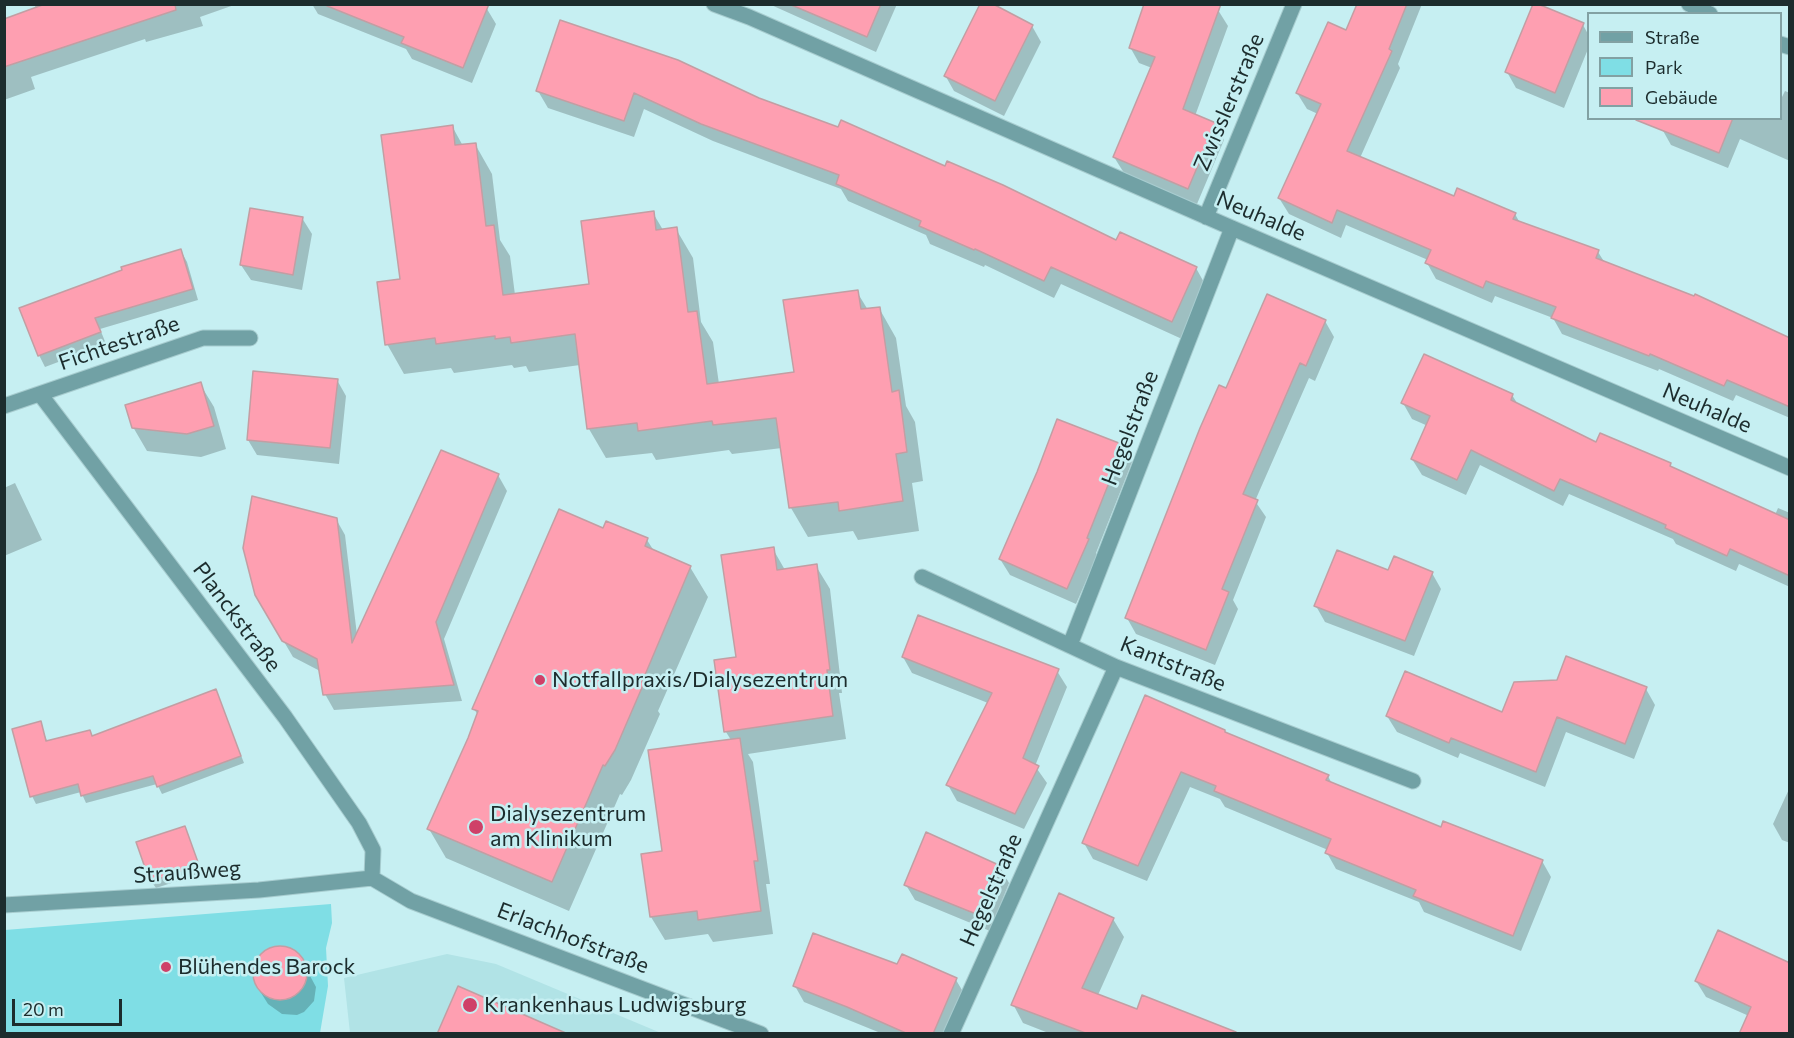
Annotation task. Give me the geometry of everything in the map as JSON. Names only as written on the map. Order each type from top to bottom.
[{"type":"street","name":"Neuhalde","points":[[714,4],[749,17],[1206,217],[1790,468]]},
{"type":"street","name":"Zwisslerstraße","points":[[1206,217],[1294,4]]},
{"type":"street","points":[[1689,4],[1706,12]]},
{"type":"street","name":"Hegelstraße","points":[[1070,645],[1232,228]]},
{"type":"street","name":"Fichtestraße","points":[[4,406],[203,338],[250,338]]},
{"type":"street","name":"Planckstraße","points":[[40,394],[285,717],[359,823],[373,850],[372,878]]},
{"type":"street","name":"Kantstraße","points":[[922,577],[1116,667],[1413,781]]},
{"type":"street","name":"Hegelstraße","points":[[951,1034],[1116,667]]},
{"type":"street","name":"Straußweg","points":[[4,905],[259,890],[372,878]]},
{"type":"street","name":"Erlachhofstraße","points":[[372,878],[411,901],[761,1034]]},
{"type":"shaded area","name":"Krankenhaus Ludwigsburg","points":[[447,954],[496,964],[661,1033],[350,1033],[344,978]]},
{"type":"green space","name":"Blühendes Barock","points":[[331,904],[332,923],[326,948],[328,986],[320,1033],[5,1033],[5,930]]},
{"type":"building","points":[[45,4],[175,4],[176,10],[4,67],[4,19]]},
{"type":"building","points":[[327,4],[489,4],[463,68],[401,43],[404,37],[327,6]]},
{"type":"building","points":[[789,4],[881,4],[867,37]]},
{"type":"building","points":[[980,4],[993,4],[1033,25],[995,101],[944,76]]},
{"type":"building","points":[[1144,4],[1221,4],[1183,109],[1216,123],[1188,189],[1113,157],[1155,57],[1129,48]]},
{"type":"building","points":[[1357,4],[1407,4],[1389,49],[1392,51],[1347,151],[1454,196],[1457,188],[1516,213],[1513,219],[1599,250],[1596,258],[1694,296],[1695,294],[1790,338],[1790,407],[1727,380],[1724,386],[1650,354],[1649,356],[1551,318],[1556,307],[1486,281],[1483,288],[1425,263],[1431,250],[1337,210],[1332,223],[1278,198],[1321,104],[1296,93],[1328,22],[1346,30]]},
{"type":"building","points":[[1533,4],[1584,23],[1555,93],[1505,72]]},
{"type":"building","points":[[560,20],[678,60],[759,98],[838,127],[841,120],[945,166],[947,161],[1003,185],[1116,240],[1120,232],[1197,267],[1172,322],[1051,267],[1044,281],[919,226],[921,221],[836,184],[839,175],[701,124],[634,93],[624,121],[536,91]]},
{"type":"building","points":[[1636,120],[1732,120],[1719,153]]},
{"type":"building","points":[[453,125],[455,145],[476,143],[486,226],[494,225],[503,295],[589,284],[581,221],[654,211],[656,230],[677,227],[688,312],[697,311],[707,384],[794,372],[783,300],[858,290],[861,309],[880,307],[892,392],[899,390],[907,452],[896,454],[903,501],[839,511],[838,502],[789,508],[776,418],[713,425],[712,421],[638,431],[637,423],[587,429],[575,334],[511,343],[510,337],[495,339],[495,336],[436,344],[435,338],[385,345],[377,282],[400,279],[381,135]]},
{"type":"building","points":[[250,208],[303,217],[293,275],[240,265]]},
{"type":"building","points":[[181,249],[193,289],[95,318],[101,332],[38,356],[19,308],[122,270],[121,267]]},
{"type":"building","points":[[1267,294],[1326,320],[1306,366],[1300,363],[1243,494],[1258,500],[1222,589],[1229,592],[1206,650],[1125,618],[1200,428],[1219,385],[1226,388]]},
{"type":"building","points":[[1424,354],[1513,394],[1511,400],[1596,442],[1600,433],[1671,463],[1670,466],[1790,520],[1790,576],[1730,549],[1727,556],[1665,528],[1666,525],[1560,479],[1554,491],[1471,450],[1457,480],[1411,459],[1430,416],[1401,403]]},
{"type":"building","points":[[253,371],[338,379],[330,448],[247,440]]},
{"type":"building","points":[[201,382],[214,426],[187,434],[132,428],[125,405]]},
{"type":"building","points":[[1057,419],[1124,445],[1087,538],[1089,539],[1067,589],[999,559],[1037,472]]},
{"type":"building","points":[[441,450],[499,474],[436,622],[454,685],[323,695],[317,659],[282,641],[255,595],[243,548],[252,496],[337,518],[352,643]]},
{"type":"building","points":[[559,509],[603,528],[606,521],[648,538],[645,546],[691,566],[615,750],[605,766],[603,765],[552,882],[427,829],[468,738],[478,711],[472,709]]},
{"type":"building","points":[[774,547],[777,570],[817,564],[830,670],[827,670],[833,716],[724,732],[714,660],[736,657],[721,555]]},
{"type":"building","points":[[1337,550],[1388,570],[1394,556],[1433,572],[1405,641],[1314,606]]},
{"type":"building","points":[[918,615],[1059,669],[1023,758],[1039,766],[1015,814],[946,785],[992,693],[902,657]]},
{"type":"building","points":[[1566,656],[1647,687],[1625,744],[1557,717],[1536,772],[1451,738],[1449,743],[1386,716],[1405,671],[1502,712],[1514,682],[1557,680]]},
{"type":"building","points":[[216,689],[241,756],[157,787],[153,776],[81,796],[78,784],[30,797],[12,729],[41,721],[46,741],[90,730],[92,736]]},
{"type":"building","points":[[1145,695],[1225,730],[1225,732],[1329,775],[1326,780],[1441,827],[1443,821],[1543,860],[1513,936],[1413,896],[1416,890],[1325,853],[1331,839],[1214,791],[1216,786],[1181,772],[1138,866],[1082,843]]},
{"type":"building","points":[[740,738],[758,861],[754,861],[761,911],[698,920],[697,911],[650,917],[641,854],[662,851],[648,750]]},
{"type":"building","points":[[185,826],[199,865],[150,882],[136,842]]},
{"type":"building","points":[[926,832],[1001,866],[981,916],[904,885]]},
{"type":"building","points":[[1059,893],[1114,918],[1082,988],[1137,1009],[1142,995],[1236,1032],[1236,1034],[1088,1034],[1011,1005]]},
{"type":"building","points":[[1718,930],[1790,963],[1790,1034],[1739,1034],[1751,1007],[1695,981]]},
{"type":"building","points":[[813,933],[897,964],[902,954],[957,978],[933,1034],[908,1034],[793,986]]},
{"type":"building","points":[[275,946],[285,946],[295,950],[303,958],[307,973],[303,988],[295,996],[285,1000],[275,1000],[265,996],[257,988],[253,978],[253,968],[257,958],[265,950]]},
{"type":"building","points":[[458,986],[568,1034],[437,1034]]},
{"type":"place","name":"Notfallpraxis/Dialysezentrum","points":[[540,680]]},
{"type":"place","name":"Dialysezentrum am Klinikum","points":[[476,827]]},
{"type":"place","name":"Blühendes Barock","points":[[166,967]]},
{"type":"place","name":"Krankenhaus Ludwigsburg","points":[[470,1005]]}]
